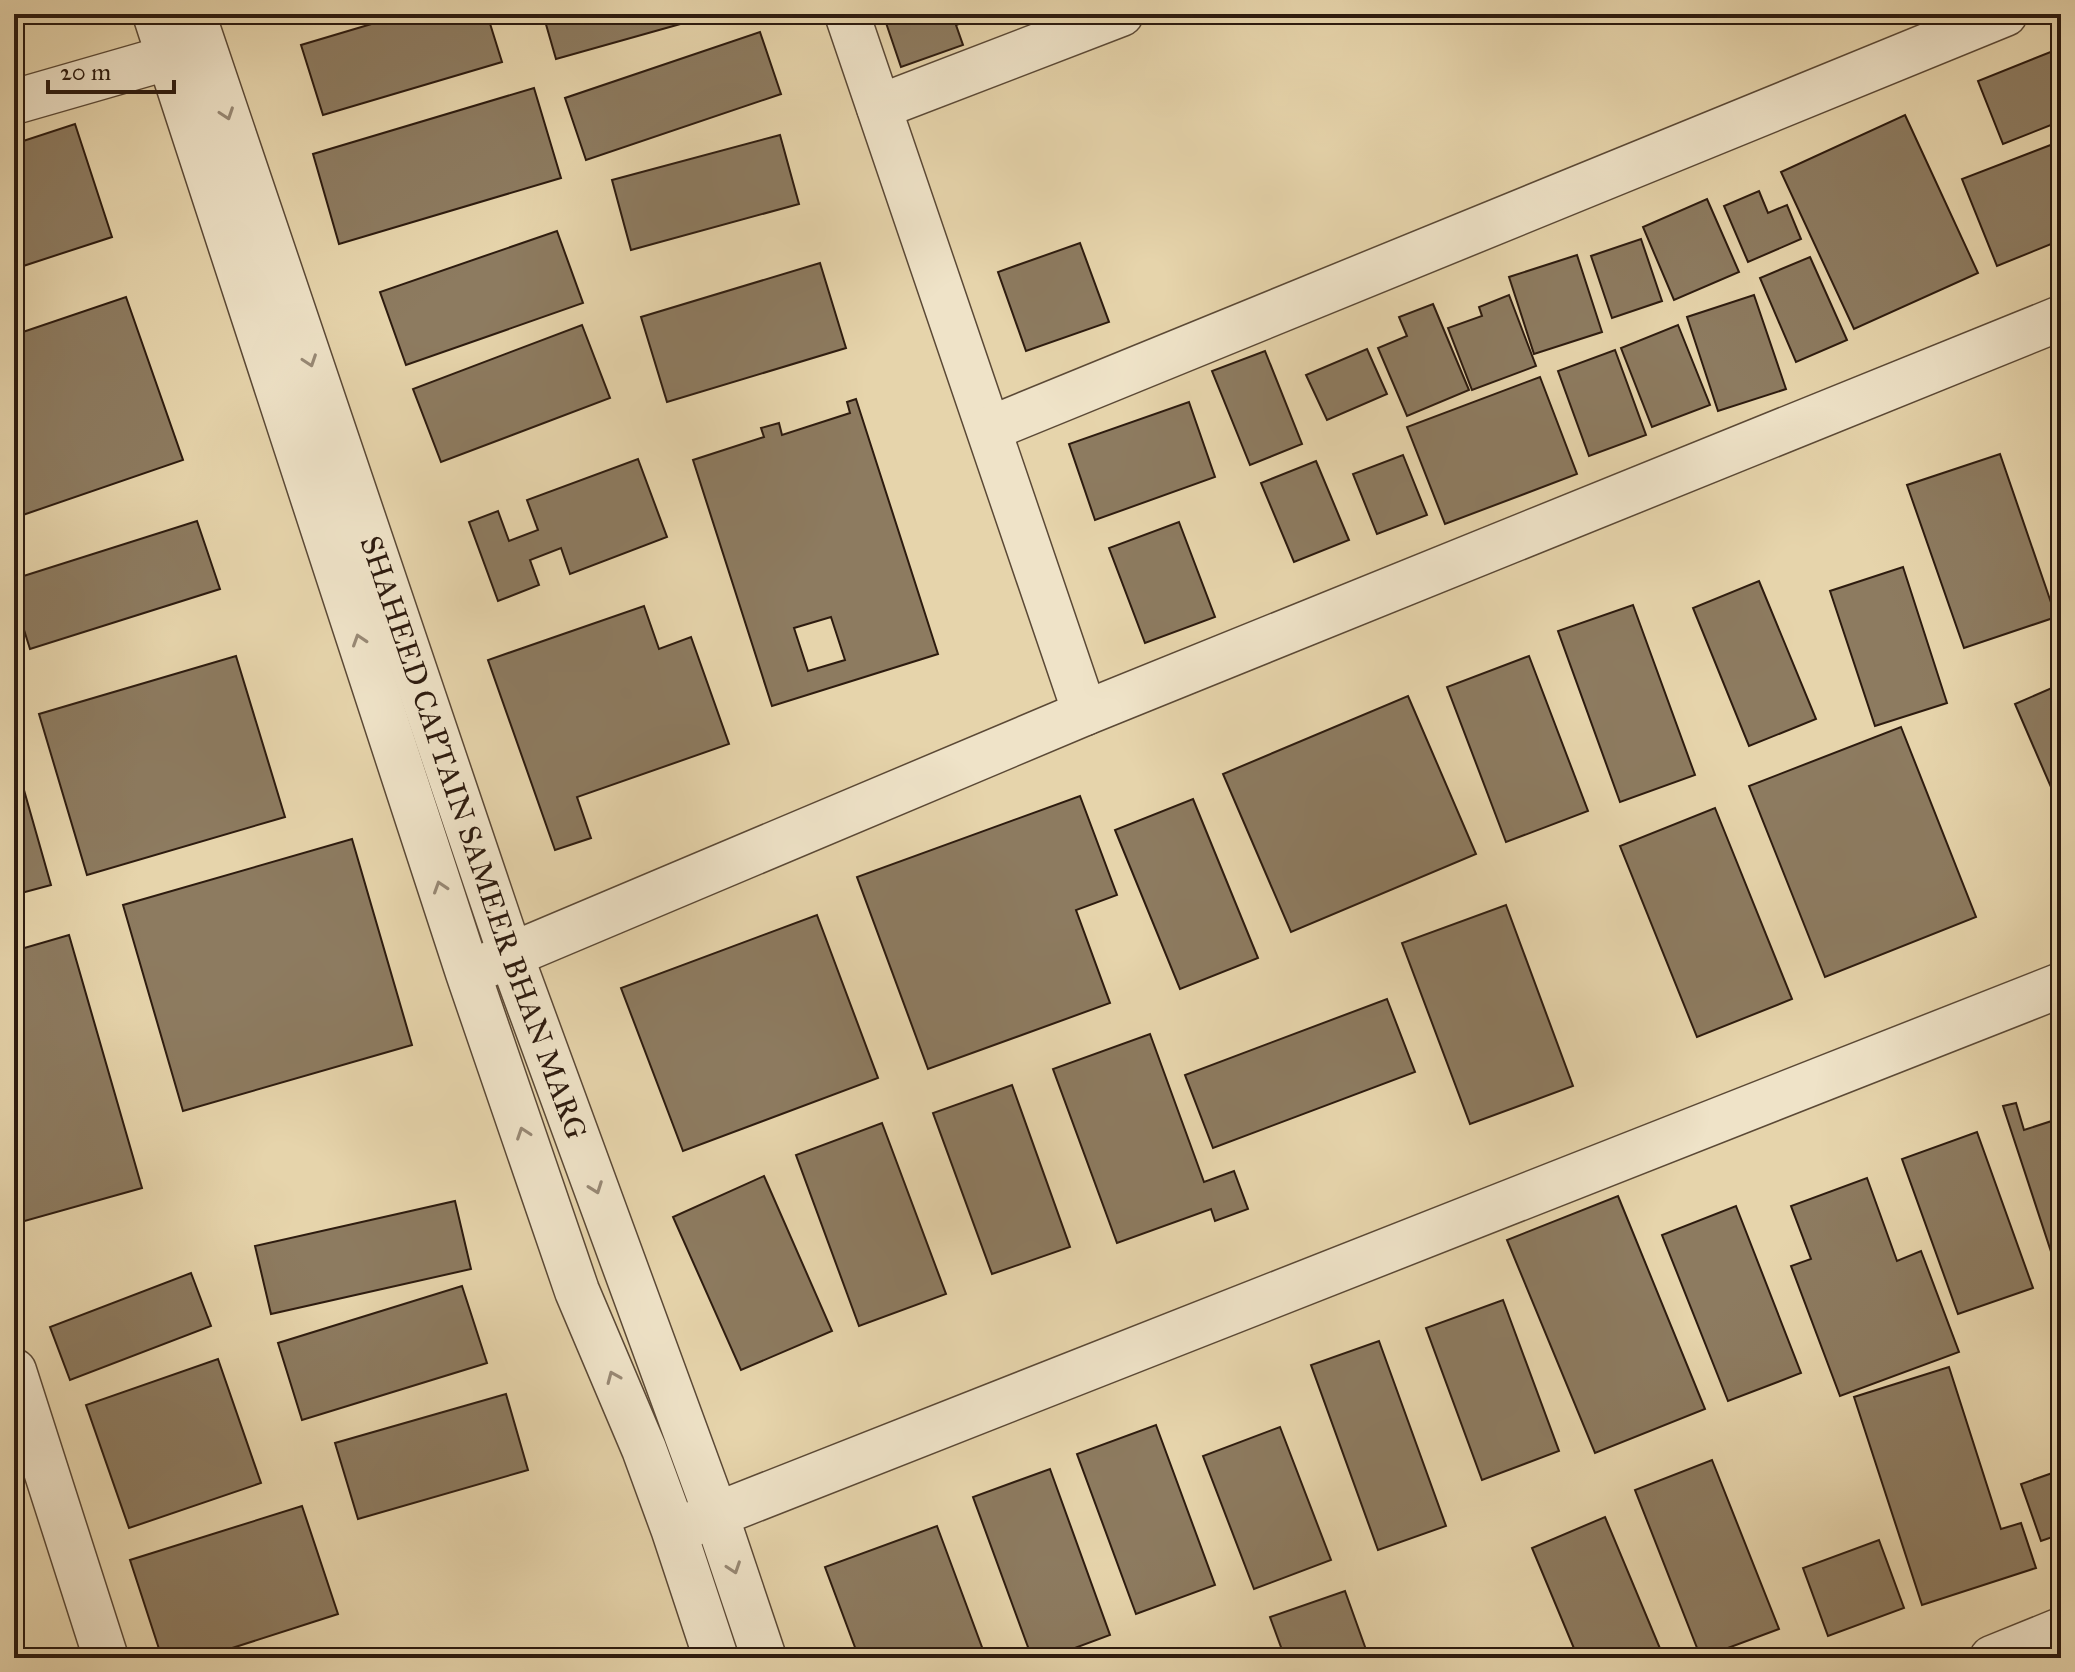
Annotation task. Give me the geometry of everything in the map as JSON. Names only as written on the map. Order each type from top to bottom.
[{"type":"street","name":"SHAHEED CAPTAIN SAMEER BHAN MARG","points":[[155,14],[188,39],[511,956],[716,1515],[764,1658]]},
{"type":"street","points":[[847,14],[1085,713]]},
{"type":"street","points":[[879,107],[1121,14]]},
{"type":"street","points":[[989,429],[2005,14]]},
{"type":"street","name":"SHAHEED CAPTAIN SAMEER BHAN MARG","points":[[188,39],[468,973],[577,1291],[644,1449],[716,1658]]},
{"type":"street","points":[[14,102],[188,39]]},
{"type":"street","points":[[468,973],[1085,713],[2057,330]]},
{"type":"street","points":[[674,1531],[2061,985]]},
{"type":"street","points":[[14,1371],[106,1658]]},
{"type":"street","points":[[1992,1658],[2061,1630]]},
{"type":"building","points":[[405,14],[487,14],[502,62],[323,115],[301,45]]},
{"type":"building","points":[[543,14],[716,14],[556,59]]},
{"type":"building","points":[[894,14],[986,14],[956,25],[963,45],[901,67],[884,17]]},
{"type":"building","points":[[760,32],[781,94],[586,160],[565,98]]},
{"type":"building","points":[[2058,49],[2061,56],[2061,121],[2003,144],[1978,81]]},
{"type":"building","points":[[534,88],[561,178],[339,244],[313,154]]},
{"type":"building","points":[[1905,115],[1978,273],[1854,329],[1781,172]]},
{"type":"building","points":[[75,124],[112,237],[14,269],[14,144]]},
{"type":"building","points":[[780,135],[799,204],[631,250],[612,180]]},
{"type":"building","points":[[2061,141],[2061,240],[1997,266],[1962,179]]},
{"type":"building","points":[[1759,191],[1768,213],[1787,205],[1801,239],[1748,262],[1724,206]]},
{"type":"building","points":[[1707,199],[1739,272],[1674,300],[1643,227]]},
{"type":"building","points":[[557,231],[583,303],[406,365],[380,292]]},
{"type":"building","points":[[1641,239],[1662,301],[1612,318],[1591,256]]},
{"type":"building","points":[[1080,243],[1109,322],[1026,351],[998,272]]},
{"type":"building","points":[[1577,255],[1602,332],[1534,354],[1509,277]]},
{"type":"building","points":[[1810,257],[1847,340],[1796,362],[1760,278]]},
{"type":"building","points":[[820,263],[846,348],[667,402],[641,317]]},
{"type":"building","points":[[1509,295],[1536,366],[1472,390],[1448,328],[1482,316],[1479,307]]},
{"type":"building","points":[[1754,295],[1786,389],[1718,411],[1687,317]]},
{"type":"building","points":[[126,297],[183,460],[14,518],[14,335]]},
{"type":"building","points":[[1433,304],[1469,390],[1407,416],[1378,348],[1407,336],[1399,317]]},
{"type":"building","points":[[582,325],[610,398],[441,462],[413,389]]},
{"type":"building","points":[[1678,325],[1710,405],[1652,427],[1621,348]]},
{"type":"building","points":[[1367,349],[1387,394],[1327,420],[1306,375]]},
{"type":"building","points":[[1615,350],[1646,435],[1589,456],[1558,371]]},
{"type":"building","points":[[1265,351],[1302,444],[1250,465],[1212,371]]},
{"type":"building","points":[[1540,377],[1577,474],[1445,524],[1407,427]]},
{"type":"building","points":[[856,399],[938,654],[772,706],[693,460],[764,437],[761,428],[779,423],[782,435],[850,413],[847,402]],"holes":[[[831,617],[845,660],[808,671],[794,628]]]},
{"type":"building","points":[[1189,402],[1215,477],[1095,520],[1069,444]]},
{"type":"building","points":[[2000,454],[2056,617],[1964,648],[1907,485]]},
{"type":"building","points":[[1403,455],[1427,515],[1377,534],[1353,474]]},
{"type":"building","points":[[638,459],[667,537],[570,574],[561,548],[530,560],[539,585],[498,601],[469,522],[498,511],[509,541],[538,530],[527,500]]},
{"type":"building","points":[[1316,461],[1349,540],[1294,562],[1261,483]]},
{"type":"building","points":[[197,521],[220,589],[30,649],[14,598],[14,579]]},
{"type":"building","points":[[1179,522],[1215,617],[1145,643],[1109,548]]},
{"type":"building","points":[[1903,567],[1947,703],[1875,726],[1830,591]]},
{"type":"building","points":[[1759,581],[1816,719],[1749,746],[1693,608]]},
{"type":"building","points":[[1633,605],[1695,775],[1620,802],[1558,631]]},
{"type":"building","points":[[644,606],[659,649],[691,637],[729,744],[577,797],[591,838],[555,850],[488,660]]},
{"type":"building","points":[[236,656],[285,817],[87,875],[39,714]]},
{"type":"building","points":[[1529,656],[1588,811],[1506,842],[1447,687]]},
{"type":"building","points":[[2061,684],[2061,799],[2057,801],[2015,704]]},
{"type":"building","points":[[1408,696],[1476,854],[1291,932],[1223,774]]},
{"type":"building","points":[[1901,727],[1976,917],[1825,977],[1749,786]]},
{"type":"building","points":[[18,769],[51,885],[14,895],[14,770]]},
{"type":"building","points":[[1080,796],[1117,895],[1076,910],[1110,1003],[928,1069],[857,877]]},
{"type":"building","points":[[1193,799],[1258,958],[1180,989],[1115,830]]},
{"type":"building","points":[[1715,808],[1792,999],[1697,1037],[1620,846]]},
{"type":"building","points":[[352,839],[412,1045],[183,1111],[123,905]]},
{"type":"building","points":[[1506,905],[1573,1086],[1470,1124],[1402,943]]},
{"type":"building","points":[[817,915],[878,1078],[683,1151],[621,988]]},
{"type":"building","points":[[69,935],[142,1188],[14,1224],[14,951]]},
{"type":"building","points":[[1387,999],[1415,1072],[1213,1148],[1185,1075]]},
{"type":"building","points":[[1150,1034],[1204,1182],[1234,1171],[1248,1209],[1215,1221],[1211,1209],[1117,1243],[1053,1069]]},
{"type":"building","points":[[1012,1085],[1070,1247],[992,1274],[933,1113]]},
{"type":"building","points":[[2016,1103],[2024,1130],[2061,1118],[2061,1282],[2003,1106]]},
{"type":"building","points":[[882,1123],[946,1294],[859,1326],[796,1155]]},
{"type":"building","points":[[1977,1132],[2033,1288],[1958,1314],[1902,1159]]},
{"type":"building","points":[[764,1176],[832,1331],[741,1370],[673,1217]]},
{"type":"building","points":[[1867,1178],[1897,1261],[1921,1251],[1959,1352],[1840,1396],[1791,1266],[1811,1259],[1791,1206]]},
{"type":"building","points":[[1618,1196],[1705,1409],[1595,1453],[1507,1240]]},
{"type":"building","points":[[455,1201],[471,1269],[271,1314],[255,1246]]},
{"type":"building","points":[[1736,1206],[1801,1373],[1728,1401],[1662,1235]]},
{"type":"building","points":[[191,1273],[211,1326],[70,1380],[50,1327]]},
{"type":"building","points":[[462,1286],[487,1363],[302,1420],[278,1343]]},
{"type":"building","points":[[1503,1300],[1559,1451],[1482,1480],[1426,1328]]},
{"type":"building","points":[[1379,1341],[1446,1526],[1378,1550],[1311,1365]]},
{"type":"building","points":[[218,1359],[261,1483],[129,1528],[86,1405]]},
{"type":"building","points":[[1949,1367],[2001,1529],[2021,1523],[2036,1568],[1922,1605],[1854,1397]]},
{"type":"building","points":[[506,1394],[528,1470],[358,1519],[335,1443]]},
{"type":"building","points":[[1156,1425],[1215,1585],[1136,1614],[1077,1454]]},
{"type":"building","points":[[1280,1427],[1331,1560],[1254,1589],[1203,1456]]},
{"type":"building","points":[[1712,1460],[1779,1629],[1701,1658],[1635,1490]]},
{"type":"building","points":[[1050,1469],[1110,1635],[1048,1658],[1032,1658],[973,1497]]},
{"type":"building","points":[[2061,1470],[2061,1534],[2041,1541],[2021,1484]]},
{"type":"building","points":[[302,1506],[338,1614],[201,1658],[162,1658],[130,1560]]},
{"type":"building","points":[[1605,1517],[1664,1658],[1578,1658],[1532,1548]]},
{"type":"building","points":[[937,1526],[986,1658],[859,1658],[825,1567]]},
{"type":"building","points":[[1879,1540],[1904,1608],[1828,1636],[1803,1568]]},
{"type":"building","points":[[1345,1591],[1369,1658],[1285,1658],[1270,1617]]}]
